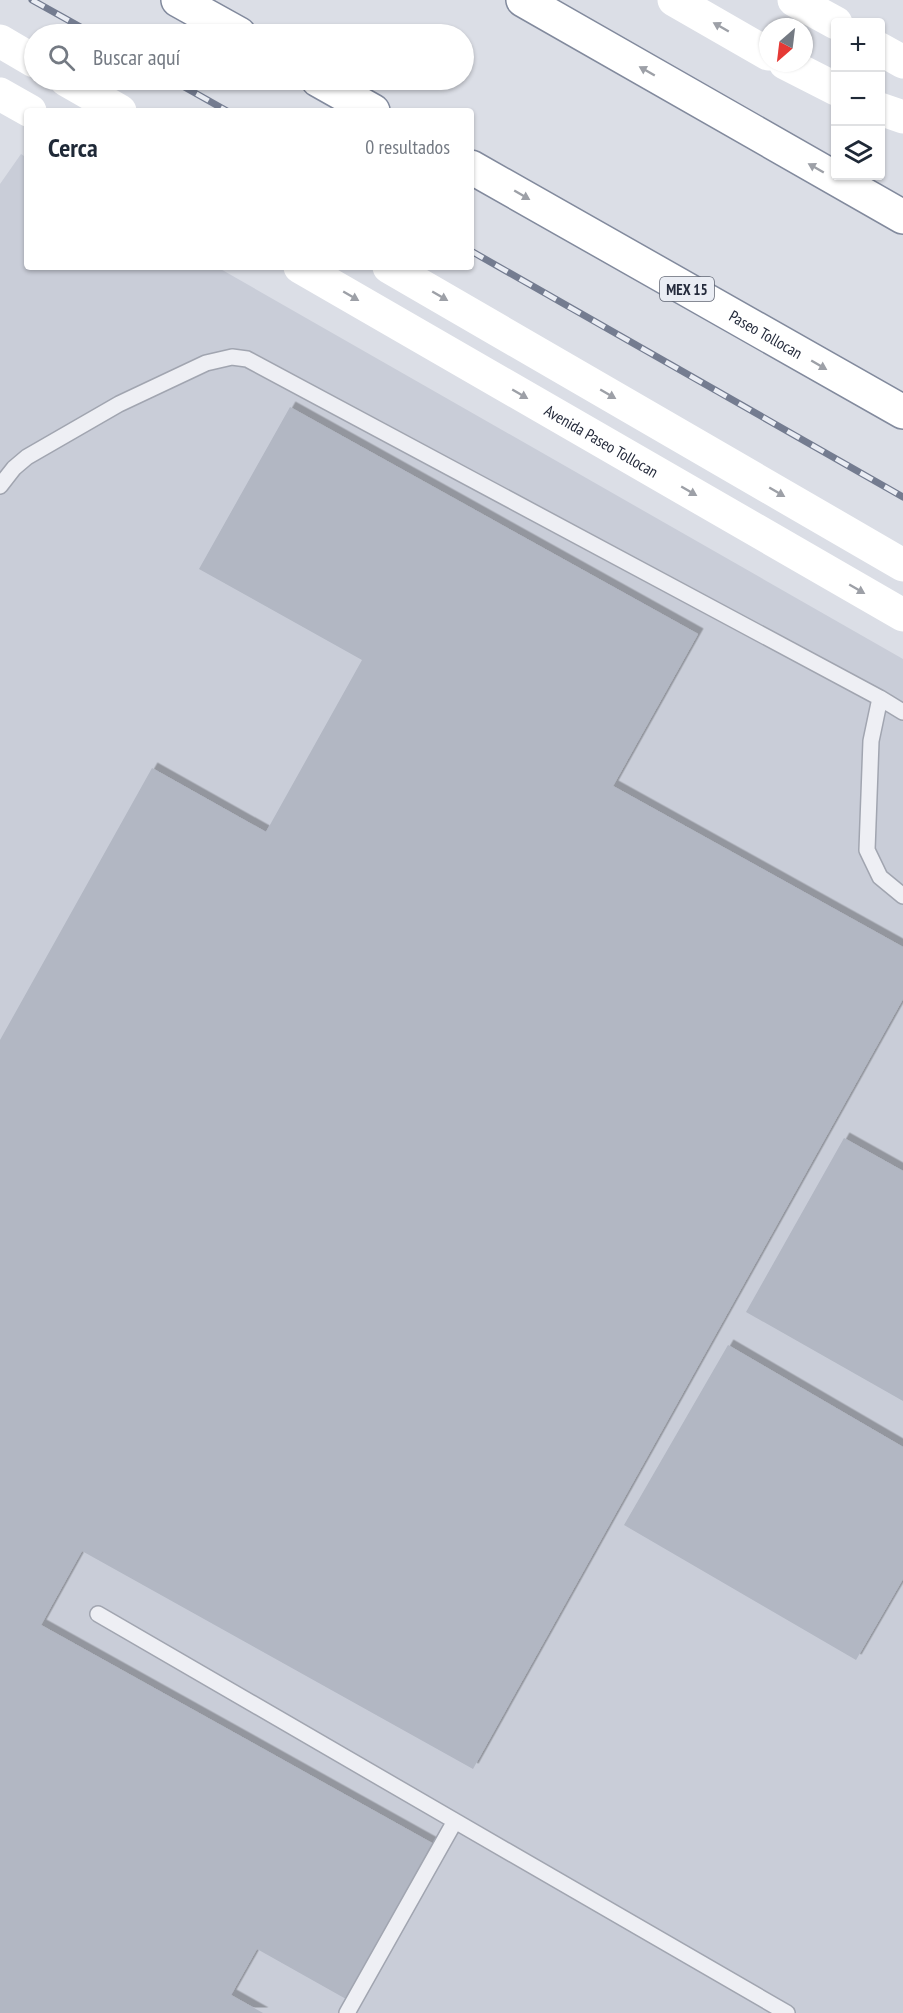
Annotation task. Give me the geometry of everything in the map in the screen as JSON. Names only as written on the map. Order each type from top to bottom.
[{"type":"main road","points":[[178,0],[221,24]]},
{"type":"main road","points":[[523,0],[903,218]]},
{"type":"main road","points":[[674,0],[759,49]]},
{"type":"main road","points":[[794,0],[831,20]]},
{"type":"main road","points":[[0,41],[24,55]]},
{"type":"main road","points":[[885,52],[903,62]]},
{"type":"main road","points":[[803,72],[831,86]]},
{"type":"main road","points":[[83,90],[115,108]]},
{"type":"main road","points":[[336,90],[368,108]]},
{"type":"main road","points":[[0,94],[25,108]]},
{"type":"main road","points":[[885,111],[903,117]]},
{"type":"main road","name":"Paseo Tollocan","points":[[474,168],[903,412]]},
{"type":"main road","name":"Avenida Paseo Tollocan","points":[[305,270],[903,615]]},
{"type":"main road","points":[[394,270],[903,565]]},
{"type":"lane","points":[[0,486],[14,468],[27,457],[119,404],[206,363],[232,357],[247,359],[903,712]]},
{"type":"lane","points":[[880,698],[872,741],[867,850],[880,877],[903,896]]},
{"type":"lane","points":[[98,1614],[787,2013]]},
{"type":"lane","points":[[347,2013],[455,1821]]},
{"type":"shaded area","points":[[21,154],[24,156],[24,270],[222,270],[903,659],[903,2013],[0,2013],[0,184]]},
{"type":"building","points":[[290,407],[698,634],[613,786],[903,947],[903,999],[473,1769],[82,1551],[41,1625],[432,1843],[346,1999],[257,1949],[231,1995],[263,2013],[0,2013],[0,1040],[152,768],[266,832],[362,660],[199,569]]},
{"type":"building","points":[[844,1138],[903,1171],[903,1401],[746,1312]]},
{"type":"building","points":[[728,1345],[903,1447],[903,1579],[856,1660],[624,1525]]},
{"type":"railway","points":[[32,0],[75,24]]},
{"type":"railway","points":[[190,90],[222,108]]},
{"type":"railway","points":[[474,253],[903,497]]}]
